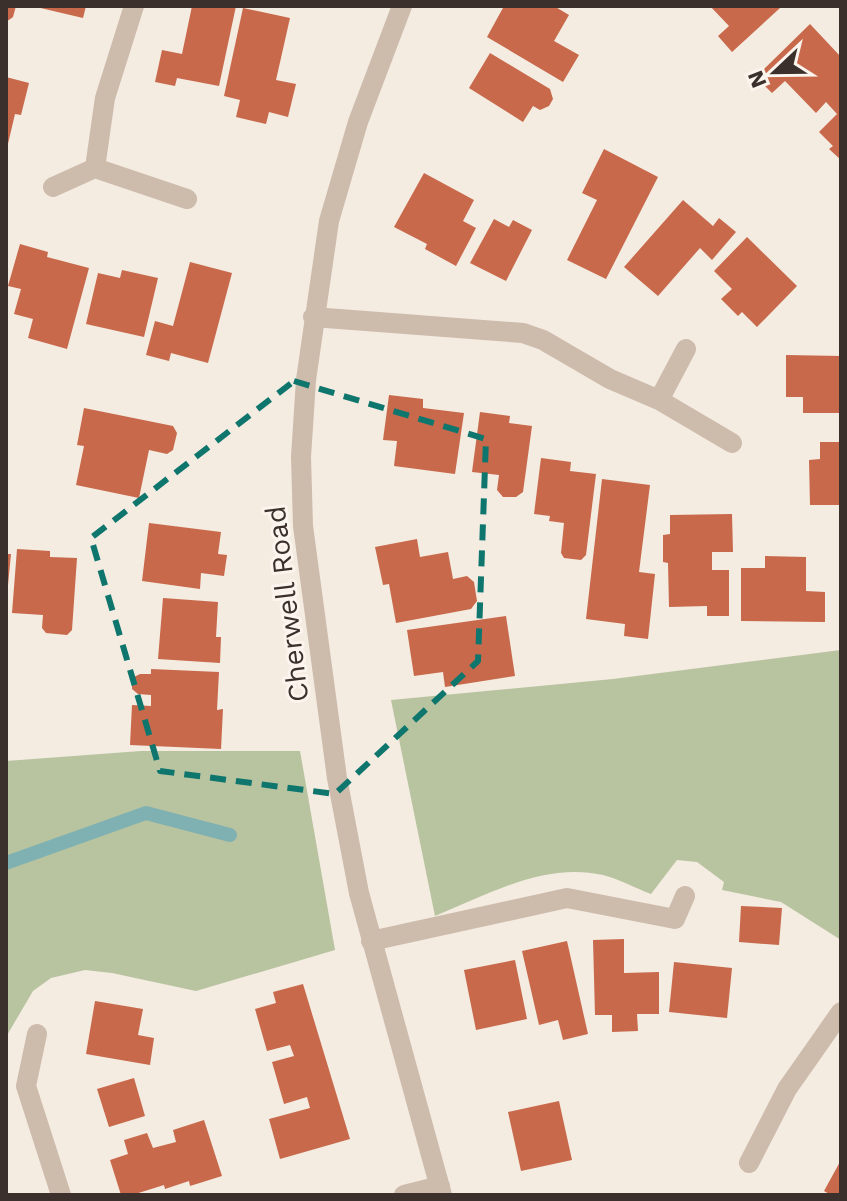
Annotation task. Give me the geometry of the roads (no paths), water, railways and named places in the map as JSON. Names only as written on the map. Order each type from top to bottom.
[{"type":"street","points":[[95,168],[105,98],[134,6]]},
{"type":"street","name":"Cherwell Road","points":[[402,6],[343,166],[329,221],[306,380],[301,457],[303,526],[337,778],[371,941],[441,1190]]},
{"type":"street","points":[[53,187],[95,168],[187,199]]},
{"type":"street","points":[[313,317],[523,333],[543,340],[610,379],[659,400],[732,443]]},
{"type":"street","points":[[659,400],[686,349]]},
{"type":"street","points":[[371,941],[567,898],[675,919],[685,896]]},
{"type":"street","points":[[749,1163],[787,1089],[841,1012]]},
{"type":"street","points":[[37,1034],[16,1085],[61,1195]]},
{"type":"street","points":[[404,1195],[441,1190]]},
{"type":"waterway","points":[[6,863],[146,813],[230,835]]}]
